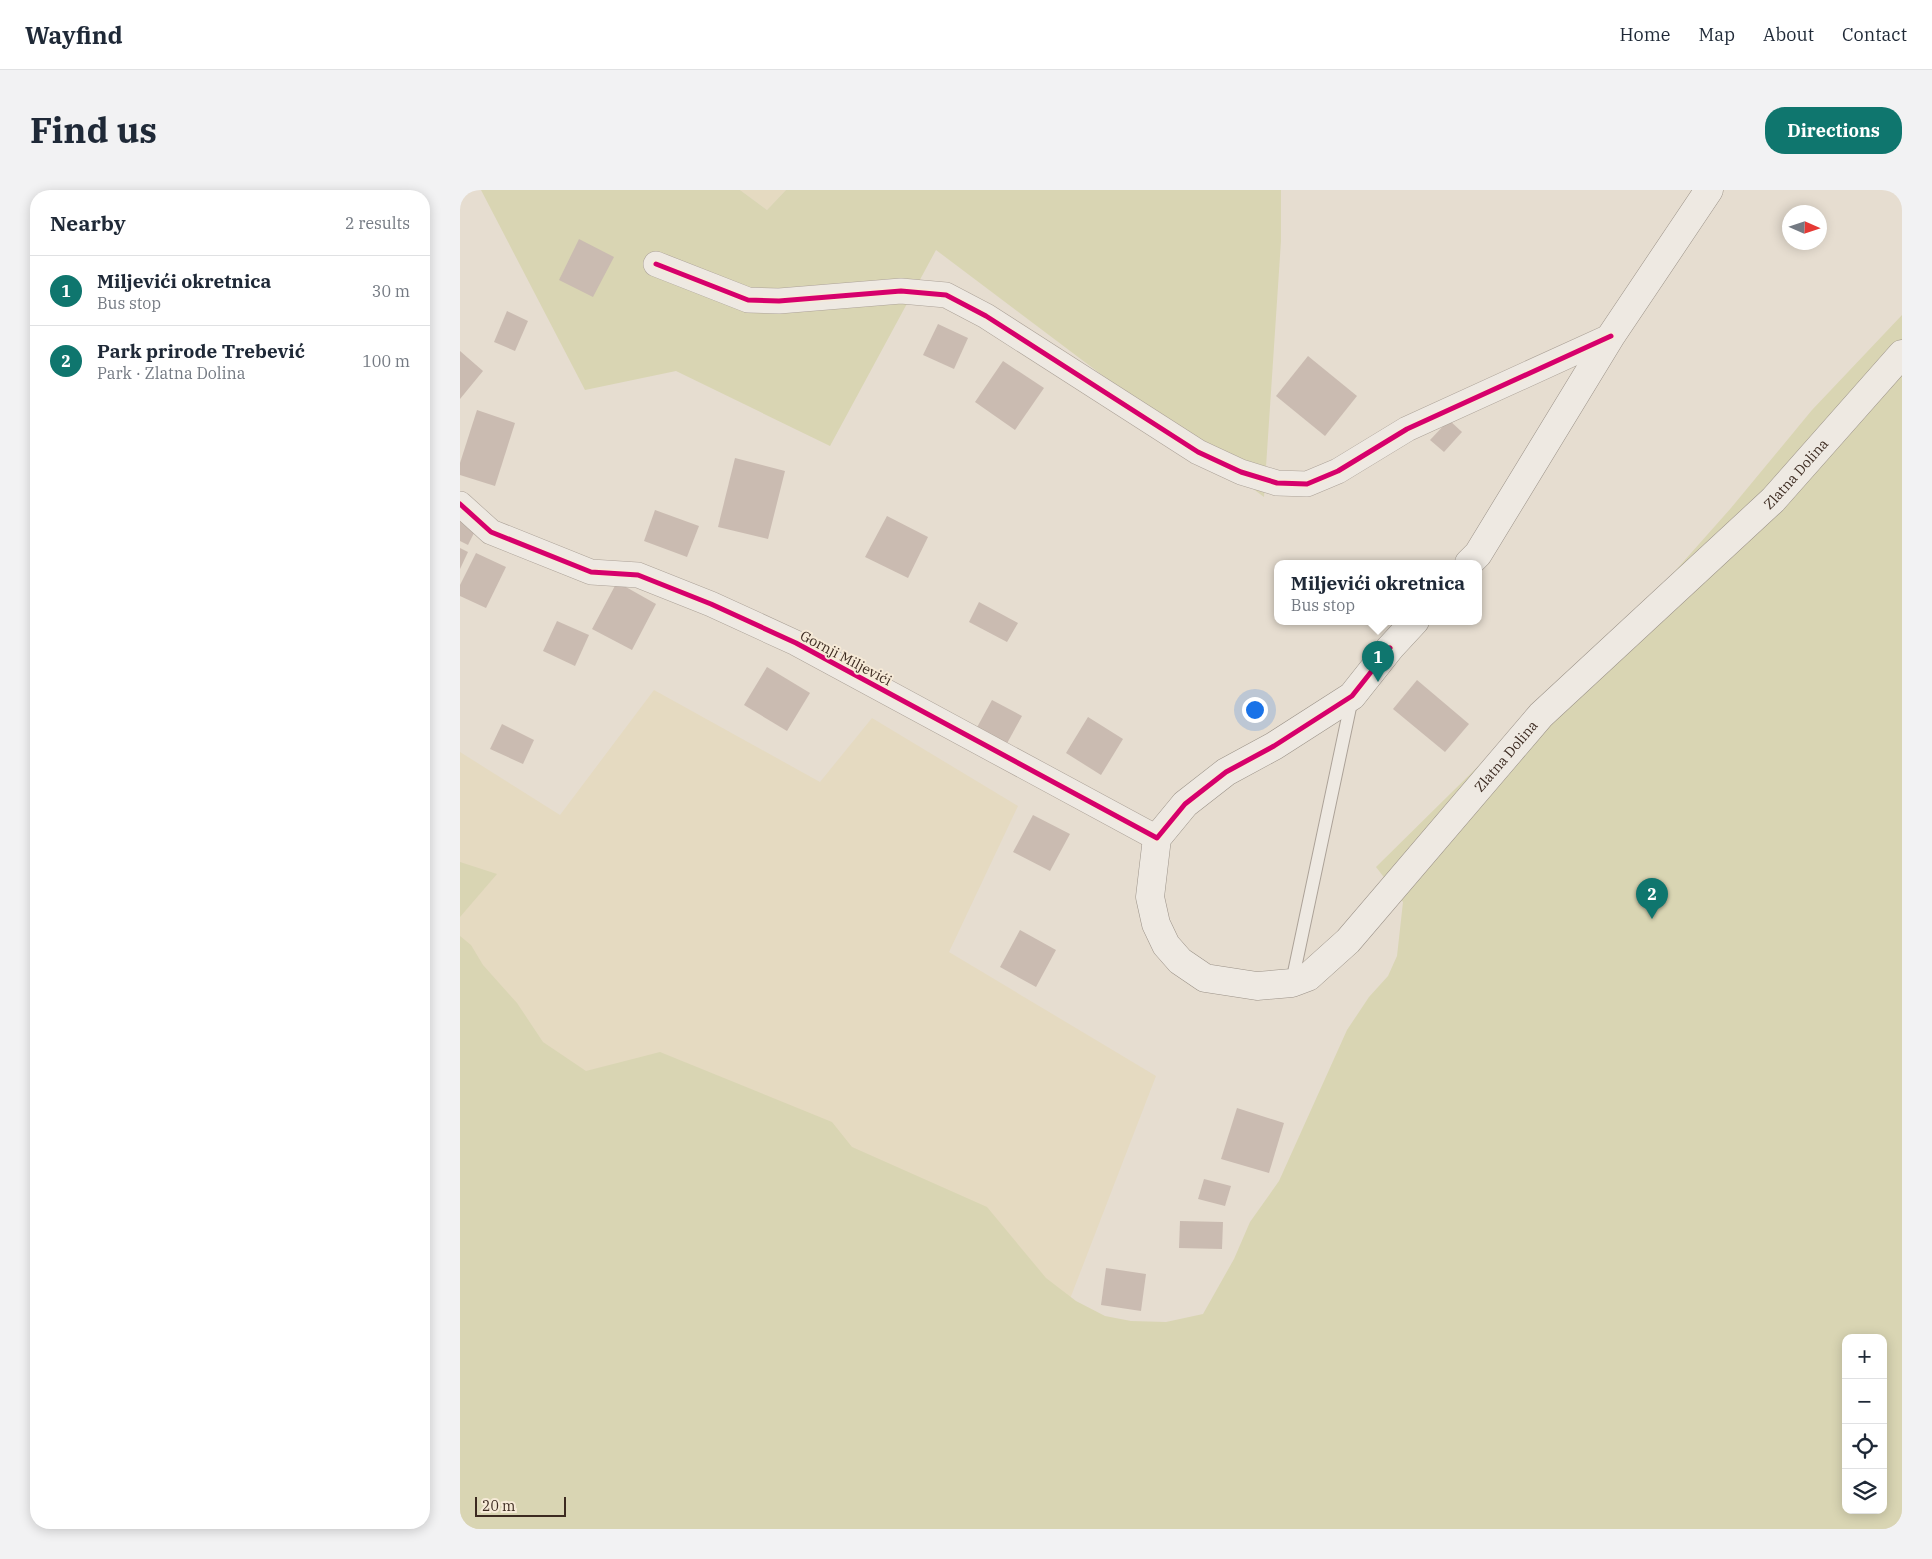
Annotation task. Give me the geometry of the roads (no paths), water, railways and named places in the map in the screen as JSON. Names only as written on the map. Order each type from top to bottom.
[{"type":"main road","points":[[1472,560],[1478,554],[1611,336],[1709,190]]},
{"type":"main road","name":"Zlatna Dolina","points":[[1157,838],[1150,897],[1156,924],[1163,938],[1180,961],[1205,978],[1238,985],[1257,986],[1292,983],[1308,977],[1348,941],[1541,715],[1773,500],[1902,354]]},
{"type":"main road","points":[[1157,838],[1184,804],[1226,772],[1274,746],[1352,696],[1390,648],[1411,625]]},
{"type":"street","points":[[656,264],[748,300],[779,301],[901,291],[946,295],[986,316],[1198,452],[1241,472],[1277,483],[1307,484],[1338,471],[1407,429],[1611,336]]},
{"type":"street","name":"Gornji Miljevići","points":[[460,504],[491,532],[591,572],[638,576],[711,604],[796,643],[1157,838]]},
{"type":"lane","points":[[1292,983],[1352,696]]},
{"type":"place","name":"Miljevići okretnica","points":[[1378,682]]},
{"type":"place","name":"Park prirode Trebević","points":[[1652,919]]}]
